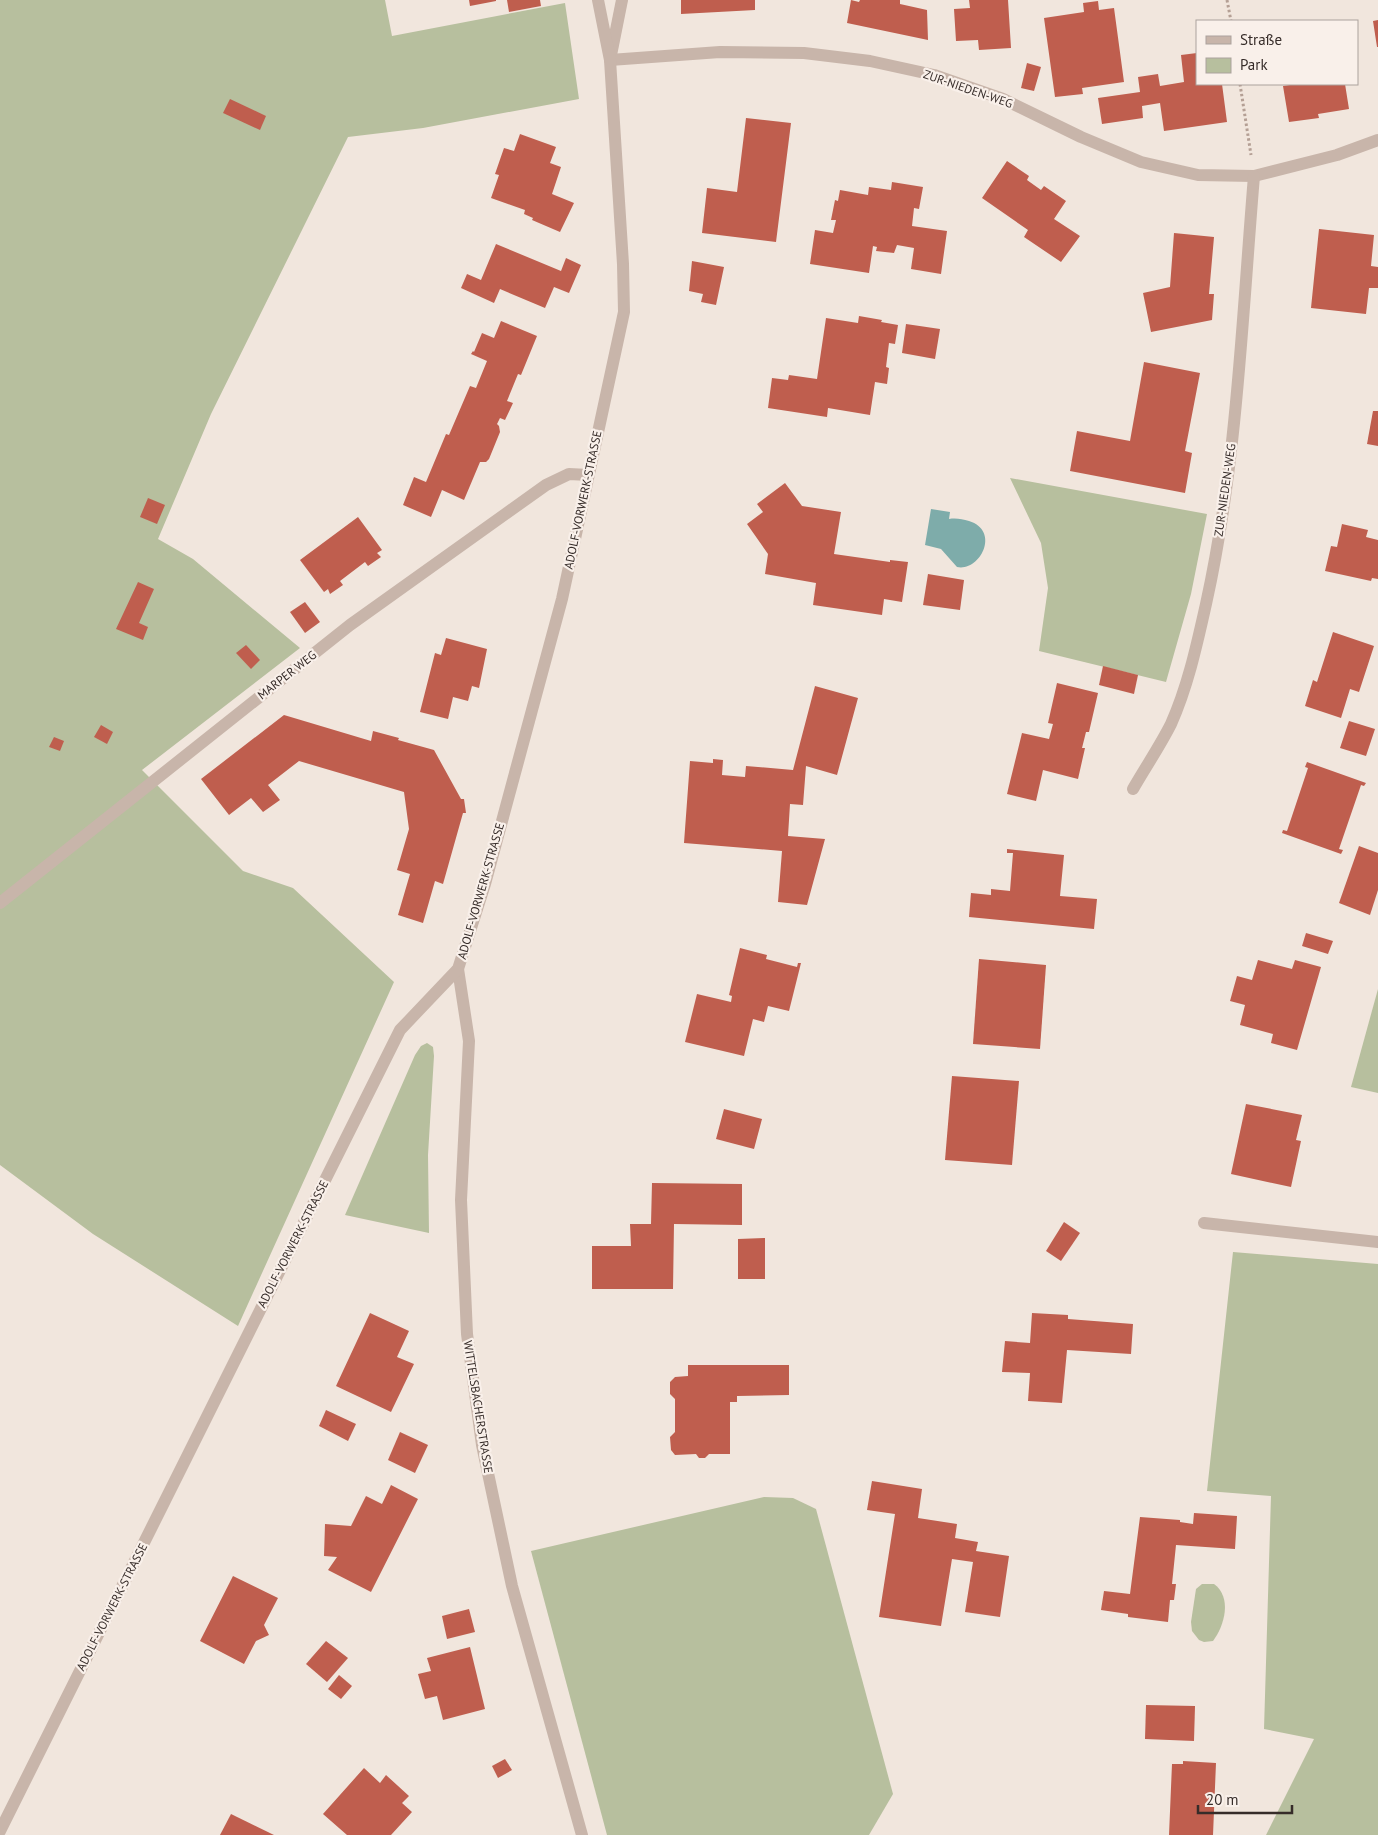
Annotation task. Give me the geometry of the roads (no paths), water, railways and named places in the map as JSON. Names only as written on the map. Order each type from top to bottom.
[{"type":"street","name":"ADOLF-VORWERK-STRASSE","points":[[0,1831],[400,1030],[458,969],[485,884],[562,599],[624,312],[623,264],[610,60],[598,0]]},
{"type":"street","points":[[610,60],[622,0]]},
{"type":"street","name":"ZUR-NIEDEN-WEG","points":[[610,60],[720,52],[804,53],[870,61],[934,75],[1003,99],[1081,137],[1141,162],[1198,175],[1254,176],[1337,154],[1378,140]]},
{"type":"street","name":"ZUR-NIEDEN-WEG","points":[[1133,789],[1171,723],[1193,660],[1215,560],[1225,503],[1232,440],[1254,176]]},
{"type":"street","name":"MARPER WEG","points":[[0,903],[350,625],[546,485],[568,474],[588,475]]},
{"type":"street","name":"WITTELSBACHERSTRASSE","points":[[458,969],[469,1041],[461,1200],[466,1334],[482,1445],[510,1577],[582,1835]]},
{"type":"street","points":[[1204,1223],[1378,1242]]},
{"type":"water","points":[[931,509],[950,512],[949,519],[966,520],[979,526],[984,533],[984,550],[973,563],[965,567],[957,567],[941,549],[925,545]]}]
